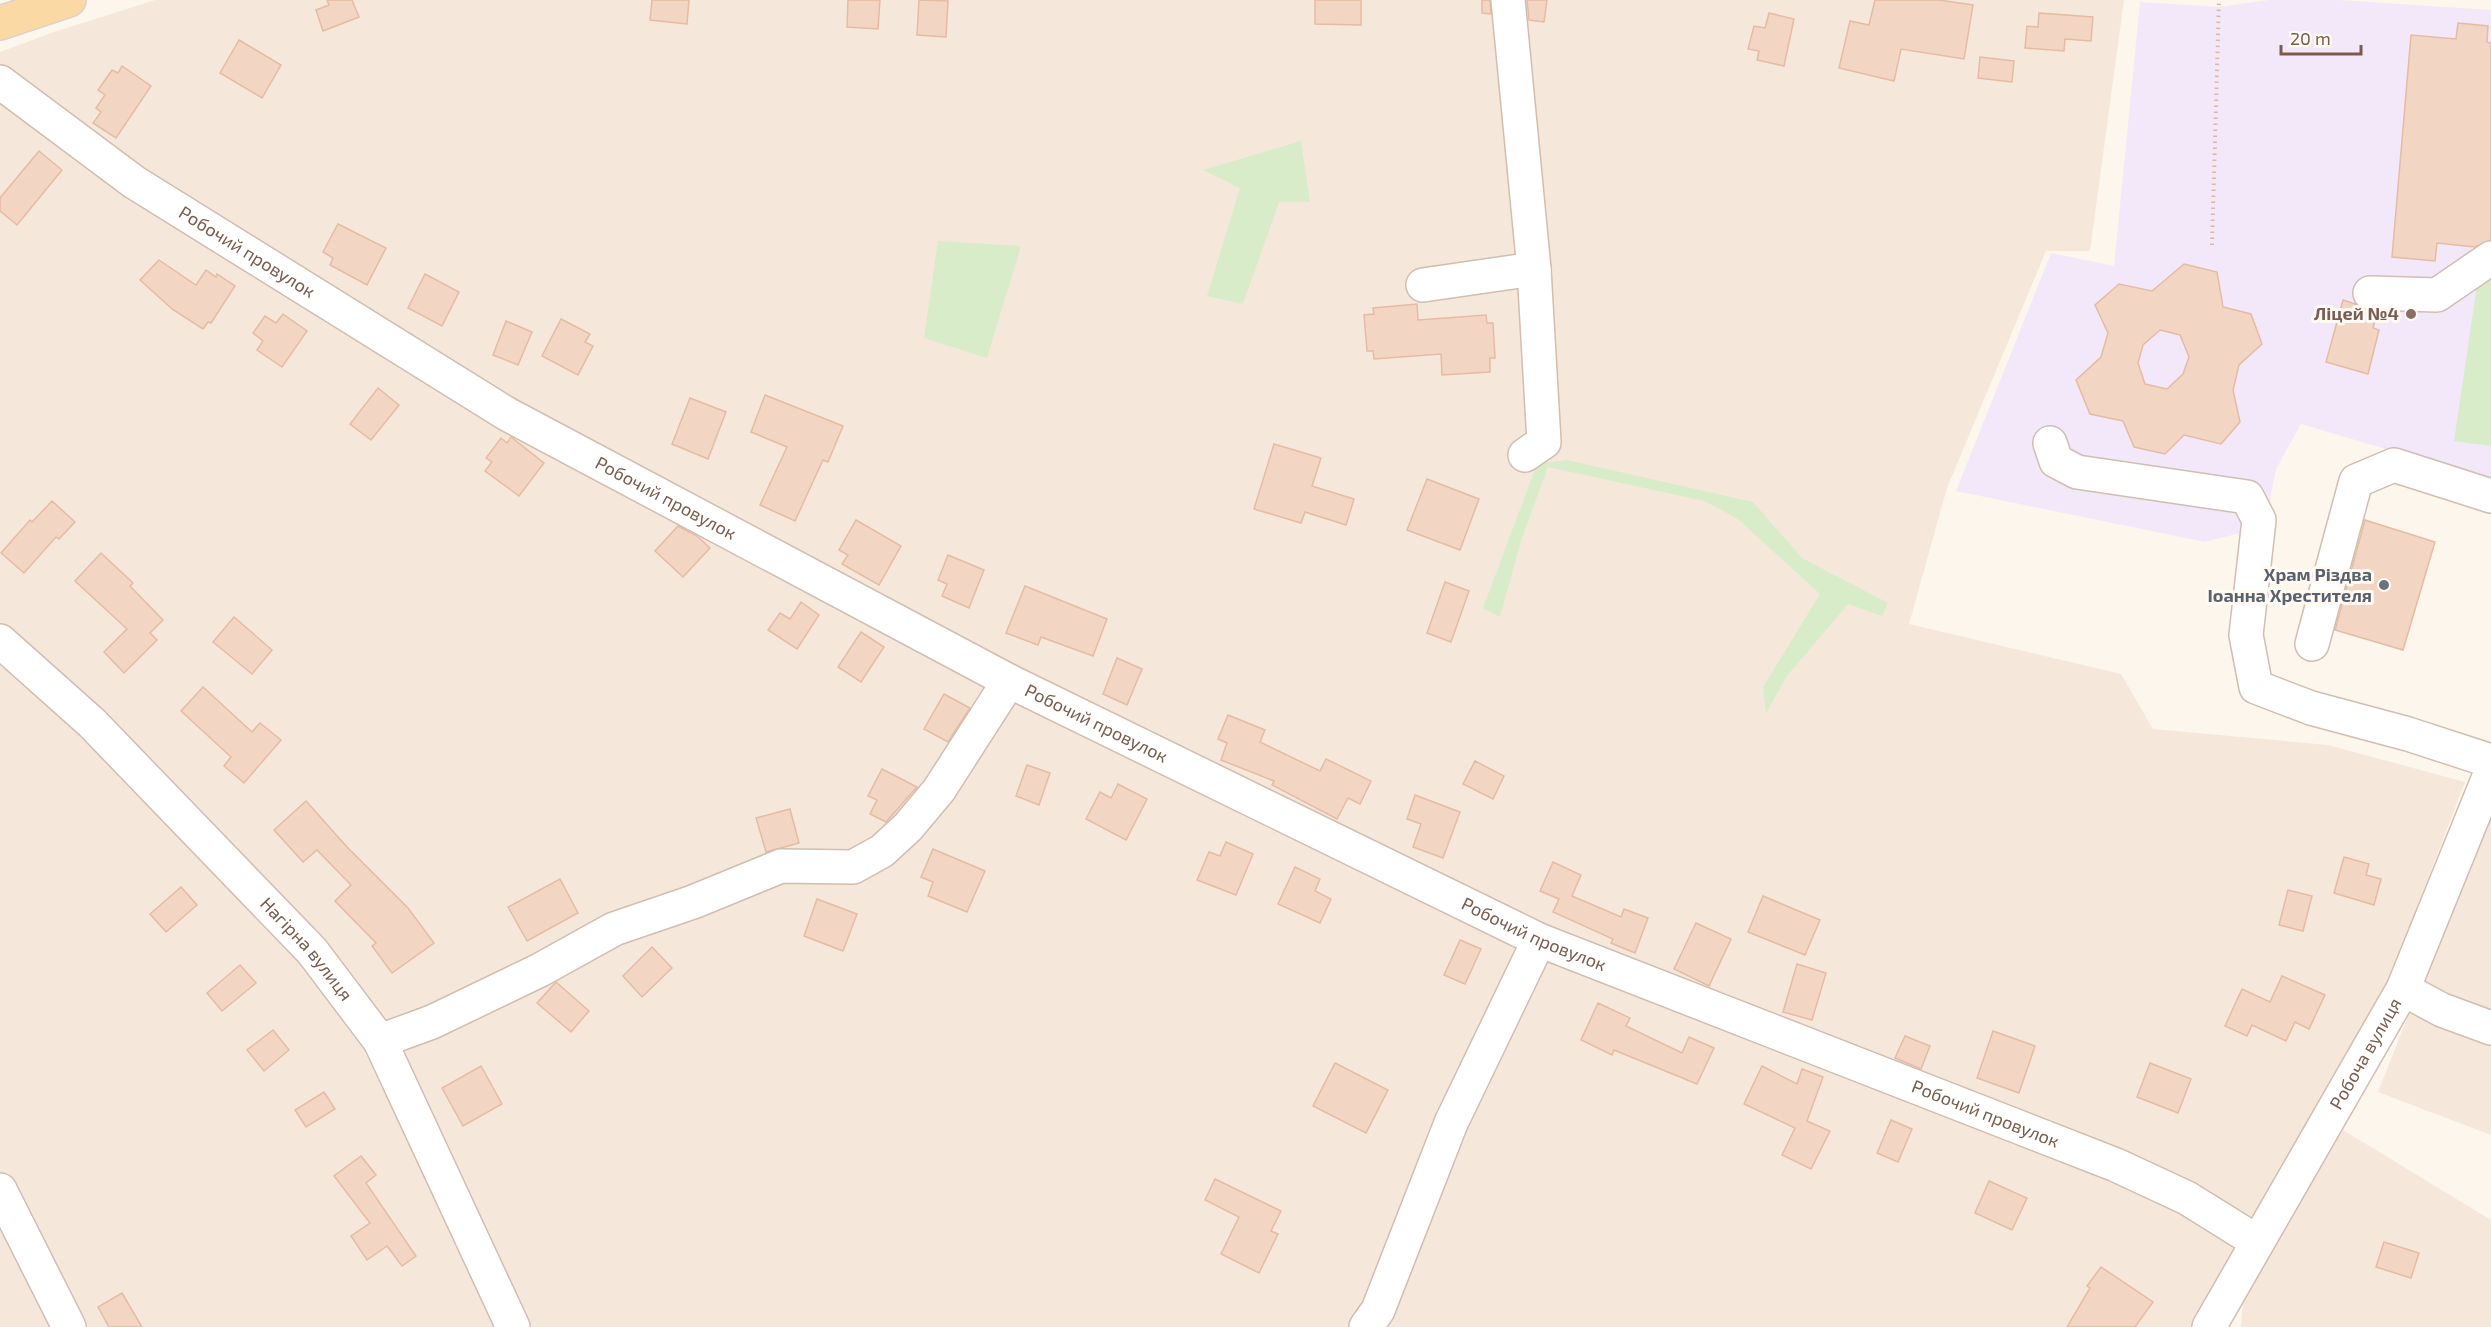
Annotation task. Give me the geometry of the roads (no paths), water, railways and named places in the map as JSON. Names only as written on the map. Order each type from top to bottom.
[{"type":"main road","points":[[0,22],[69,0]]},
{"type":"street","points":[[1508,0],[1534,269],[1544,442],[1525,455]]},
{"type":"street","name":"Робочий провулок","points":[[0,82],[134,182],[507,414],[1009,681],[1539,940],[2116,1165],[2187,1198],[2256,1241]]},
{"type":"street","points":[[2370,293],[2437,295],[2491,258]]},
{"type":"street","points":[[1423,285],[1534,269]]},
{"type":"street","points":[[2050,443],[2056,461],[2077,472],[2247,497],[2259,520],[2246,635],[2256,687],[2311,708],[2408,734],[2491,761]]},
{"type":"street","points":[[2312,644],[2356,481],[2394,465],[2491,496]]},
{"type":"street","name":"Нагірна вулиця","points":[[0,641],[92,723],[312,951],[380,1041],[513,1327]]},
{"type":"street","points":[[380,1041],[432,1022],[540,970],[614,929],[693,902],[781,866],[853,867],[882,851],[908,827],[939,790],[1009,681]]},
{"type":"street","name":"Робоча вулиця","points":[[2211,1326],[2256,1241],[2403,989],[2491,772]]},
{"type":"street","points":[[1366,1327],[1378,1310],[1450,1123],[1539,940]]},
{"type":"street","points":[[2403,989],[2442,1010],[2491,1028]]},
{"type":"street","points":[[0,1190],[69,1327]]},
{"type":"place","name":"Ліцей №4","points":[[2411,314]]},
{"type":"place","name":"Храм Різдва Іоанна Хрестителя","points":[[2384,585]]}]
